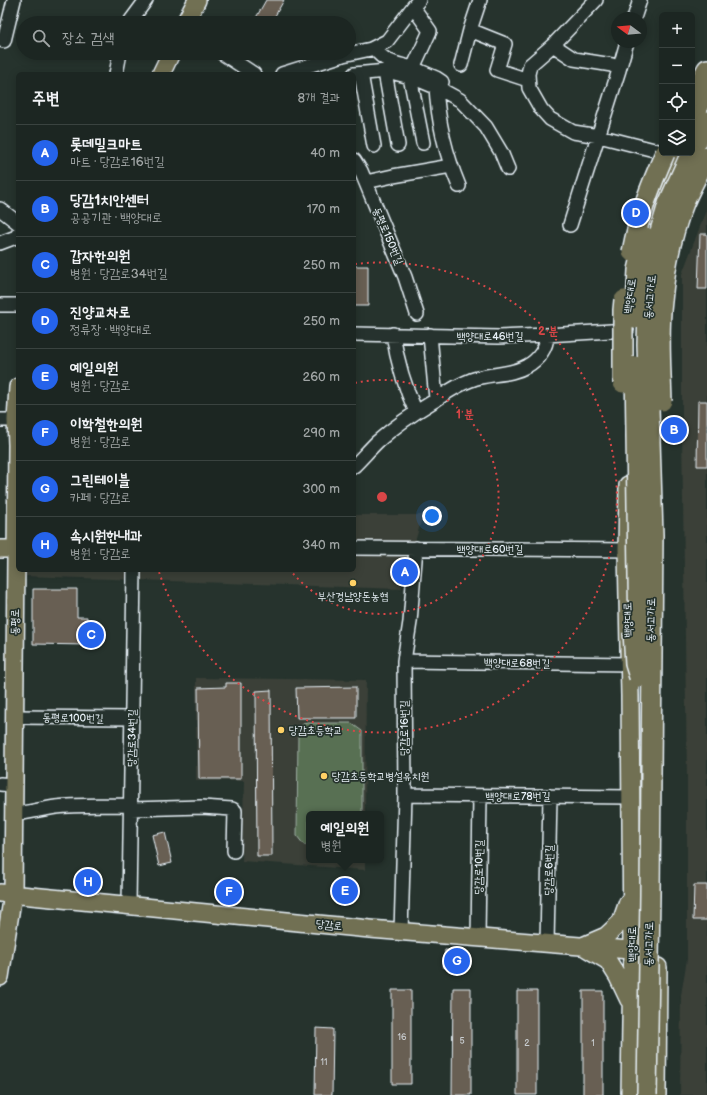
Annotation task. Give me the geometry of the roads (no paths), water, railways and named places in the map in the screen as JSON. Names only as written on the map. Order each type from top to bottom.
[{"type":"highway","points":[[695,91],[707,69]]},
{"type":"highway","points":[[693,120],[707,94]]},
{"type":"highway","name":"동서고가로","points":[[695,132],[707,120]]},
{"type":"highway","name":"동서고가로","points":[[635,1095],[638,894],[635,664],[623,410],[623,310],[628,270],[640,217],[647,194],[673,156]]},
{"type":"highway","name":"동서고가로","points":[[647,1095],[652,550],[647,344],[648,310],[652,272],[658,238],[668,204],[675,156]]},
{"type":"highway","points":[[652,550],[662,523],[663,450],[660,328],[666,270],[672,243],[684,204],[707,157]]},
{"type":"main road","points":[[188,16],[196,0]]},
{"type":"main road","points":[[162,72],[168,60]]},
{"type":"main road","name":"백양대로","points":[[658,1095],[660,569],[656,505],[654,410],[650,332],[652,294],[667,224],[679,192],[707,135]]},
{"type":"main road","name":"백양대로","points":[[630,1095],[632,950],[631,797],[634,670],[626,550],[628,504],[629,374],[627,330],[630,288],[640,243],[674,156]]},
{"type":"main road","name":"백양대로","points":[[654,410],[668,278],[678,239],[707,175]]},
{"type":"main road","name":"동평로","points":[[16,394],[8,420],[16,440]]},
{"type":"main road","points":[[628,504],[633,514],[642,517],[648,514],[656,505]]},
{"type":"main road","name":"동평로","points":[[0,977],[13,814],[7,785],[14,717],[11,549],[16,508]]},
{"type":"main road","points":[[583,946],[606,936],[621,922],[632,892]]},
{"type":"main road","name":"당감로","points":[[6,894],[401,932],[658,952]]},
{"type":"main road","points":[[583,946],[608,961],[618,977],[631,1006]]},
{"type":"street","points":[[0,40],[4,40],[14,0]]},
{"type":"street","points":[[134,16],[146,0]]},
{"type":"street","points":[[461,65],[480,0]]},
{"type":"street","points":[[596,0],[553,45],[530,65],[528,80],[529,88],[541,109],[550,118],[572,132],[599,136],[659,149]]},
{"type":"street","points":[[636,12],[640,0]]},
{"type":"street","points":[[356,53],[374,48],[388,41],[416,4],[430,31],[411,73],[423,143]]},
{"type":"street","points":[[470,30],[505,44],[497,70],[528,80]]},
{"type":"street","points":[[553,45],[574,59],[612,66],[619,70]]},
{"type":"street","points":[[374,48],[380,56],[460,100],[465,105]]},
{"type":"street","points":[[570,225],[625,48]]},
{"type":"street","points":[[116,72],[119,60]]},
{"type":"street","points":[[233,60],[251,72]]},
{"type":"street","points":[[289,72],[328,60]]},
{"type":"street","points":[[385,72],[398,144]]},
{"type":"street","points":[[374,146],[357,74],[385,72],[411,73],[436,78],[450,89],[486,127],[501,152],[508,168]]},
{"type":"street","points":[[436,87],[437,105],[451,166],[459,186]]},
{"type":"street","name":"동평로150번길","points":[[356,163],[366,182],[405,277],[417,314]]},
{"type":"street","points":[[366,182],[451,166]]},
{"type":"street","points":[[0,209],[16,221]]},
{"type":"street","points":[[0,243],[16,237]]},
{"type":"street","points":[[0,305],[16,305]]},
{"type":"street","name":"백양대로46번길","points":[[356,334],[499,336],[547,335],[627,330]]},
{"type":"street","points":[[393,334],[396,352],[408,396],[416,412]]},
{"type":"street","points":[[430,335],[436,399]]},
{"type":"street","points":[[356,464],[393,428],[458,385],[486,375],[514,371],[527,366],[545,350],[547,335]]},
{"type":"street","name":"백양대로60번길","points":[[356,548],[646,551],[660,569]]},
{"type":"street","name":"당감로16번길","points":[[401,932],[405,795],[404,661],[410,622],[416,548]]},
{"type":"street","name":"당감로34번길","points":[[129,905],[134,572]]},
{"type":"street","name":"백양대로68번길","points":[[404,661],[634,670]]},
{"type":"street","name":"동평로100번길","points":[[14,717],[132,718]]},
{"type":"street","name":"백양대로78번길","points":[[405,795],[631,797]]},
{"type":"street","name":"당감로10번길","points":[[478,938],[480,796]]},
{"type":"street","name":"당감로6번길","points":[[547,943],[550,796]]},
{"type":"street","points":[[13,814],[67,806],[202,807],[232,809],[235,811],[234,851]]},
{"type":"place","name":"진양교차로","points":[[636,213]]},
{"type":"place","name":"당감1치안센터","points":[[674,430]]},
{"type":"place","name":"롯데밀크마트","points":[[405,572]]},
{"type":"place","name":"부산경남양돈농협","points":[[353,583]]},
{"type":"place","name":"갑자한의원","points":[[91,635]]},
{"type":"place","name":"당감초등학교","points":[[281,730]]},
{"type":"place","name":"당감초등학교병설유치원","points":[[324,776]]},
{"type":"place","name":"속시원한내과","points":[[88,882]]},
{"type":"place","name":"예일의원","points":[[345,891]]},
{"type":"place","name":"이학철한의원","points":[[229,892]]},
{"type":"place","name":"그린테이블","points":[[457,961]]}]
